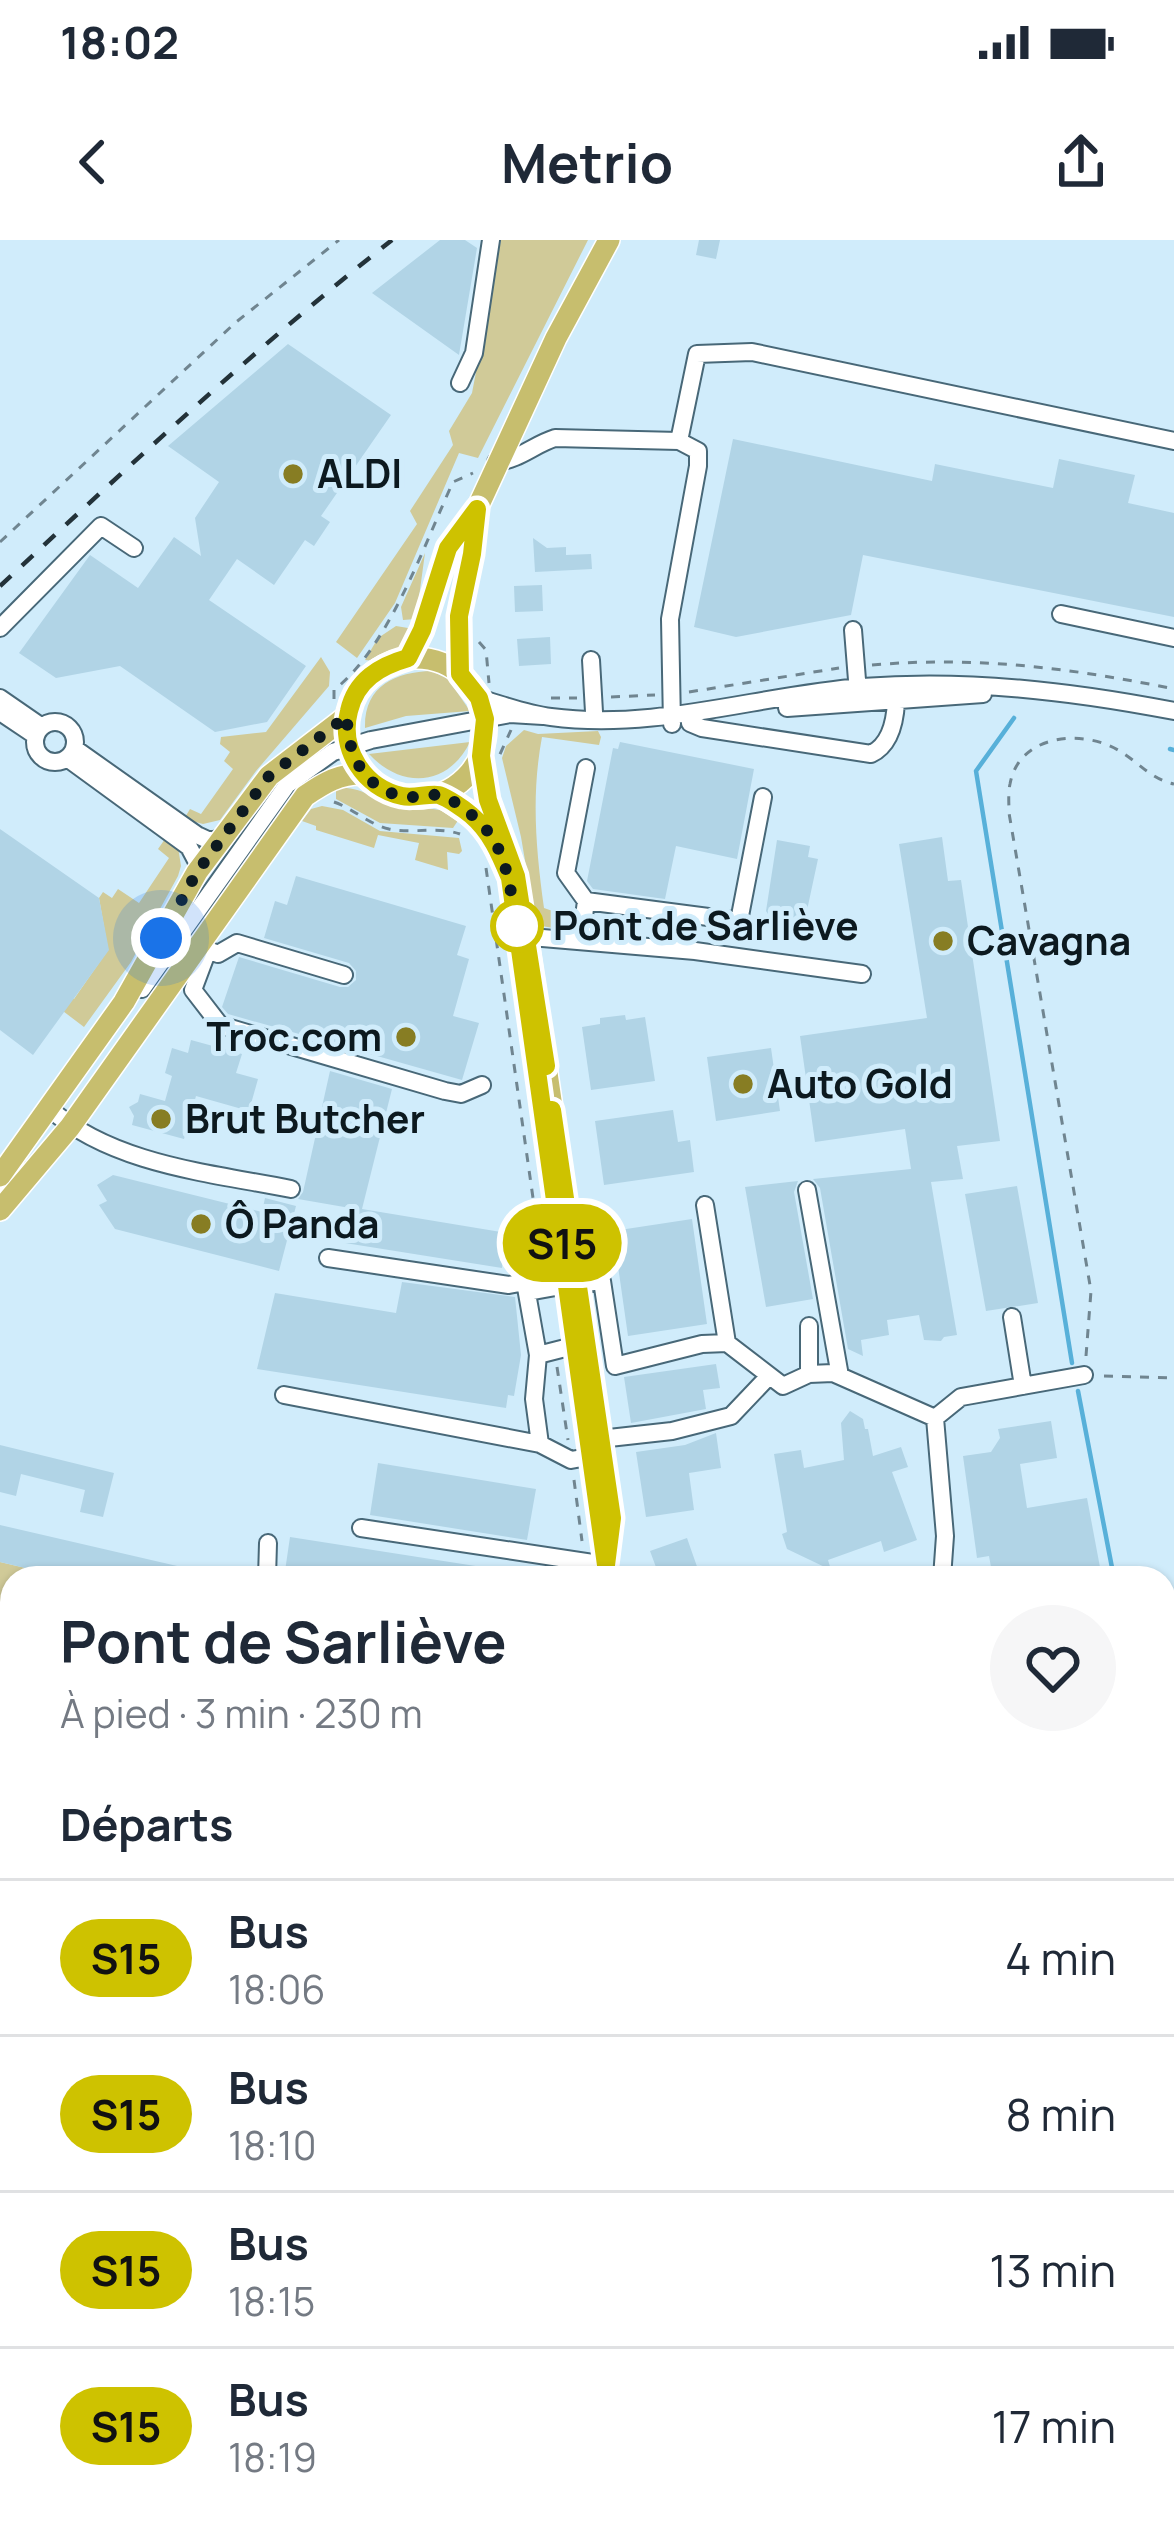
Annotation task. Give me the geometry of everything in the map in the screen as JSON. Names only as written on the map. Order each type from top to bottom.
[{"type":"main road","points":[[408,658],[448,548],[477,509],[556,338],[609,240]]},
{"type":"main road","points":[[477,509],[459,616],[460,674],[485,720],[488,800],[516,876],[547,1279],[557,1350],[588,1452]]},
{"type":"main road","points":[[364,774],[348,745],[347,716],[366,679],[385,665],[408,658],[427,658],[460,674]]},
{"type":"main road","points":[[0,1210],[59,1117],[197,872],[269,776],[347,716]]},
{"type":"main road","points":[[0,1176],[59,1117],[203,948],[305,796],[351,773],[364,774],[398,795],[437,794],[459,783],[485,720]]},
{"type":"main road","points":[[437,794],[470,814],[490,835],[510,878],[522,936]]},
{"type":"main road","points":[[547,1279],[588,1452],[599,1566]]},
{"type":"street","points":[[460,383],[474,353],[491,240]]},
{"type":"street","points":[[679,442],[697,354],[752,352],[1174,441]]},
{"type":"street","points":[[496,462],[514,460],[536,444],[555,438],[679,442],[698,451],[670,619],[676,717]]},
{"type":"street","points":[[0,628],[101,526],[134,548]]},
{"type":"street","points":[[1061,614],[1174,638]]},
{"type":"street","points":[[853,630],[857,680]]},
{"type":"street","points":[[591,660],[594,712]]},
{"type":"street","points":[[676,717],[857,680],[977,676],[1036,679],[1174,701]]},
{"type":"street","points":[[485,720],[594,712],[676,717],[858,688],[914,685],[1022,687],[1174,716]]},
{"type":"street","points":[[0,1191],[59,1117],[186,924],[287,785],[317,761],[348,745],[485,720],[549,717],[586,726],[1015,694],[1174,716]]},
{"type":"street","points":[[0,698],[39,731]]},
{"type":"street","points":[[676,717],[702,728],[871,754],[881,749],[903,702]]},
{"type":"street","points":[[0,712],[39,731]]},
{"type":"street","points":[[55,722],[68,727],[74,736],[70,753],[55,762],[43,759],[36,749],[39,731],[55,722]]},
{"type":"street","points":[[70,753],[197,835],[210,841],[225,836]]},
{"type":"street","points":[[70,753],[189,847],[197,872]]},
{"type":"street","points":[[581,939],[586,901],[566,873],[586,768]]},
{"type":"street","points":[[586,901],[739,921],[763,797]]},
{"type":"street","points":[[522,936],[862,974]]},
{"type":"street","points":[[344,975],[237,943],[218,954],[203,948],[194,990],[220,1025],[446,1091],[461,1094],[482,1085]]},
{"type":"street","points":[[59,1117],[105,1145],[196,1171],[291,1189]]},
{"type":"street","points":[[807,1190],[840,1376]]},
{"type":"street","points":[[705,1204],[727,1343]]},
{"type":"street","points":[[524,1245],[547,1279],[557,1350],[534,1399],[540,1444]]},
{"type":"street","points":[[328,1258],[509,1286],[547,1279],[602,1281],[615,1366],[702,1344],[727,1343],[776,1381]]},
{"type":"street","points":[[1012,1317],[1023,1386]]},
{"type":"street","points":[[808,1326],[809,1374]]},
{"type":"street","points":[[284,1395],[588,1452],[731,1416],[776,1381],[809,1374],[840,1376],[934,1418]]},
{"type":"street","points":[[934,1418],[961,1396],[1084,1376]]},
{"type":"street","points":[[934,1418],[943,1566]]},
{"type":"street","points":[[361,1528],[587,1566]]},
{"type":"street","points":[[267,1566],[268,1543]]},
{"type":"path","points":[[0,542],[235,323],[339,240]]},
{"type":"path","points":[[334,690],[388,622],[399,621]]},
{"type":"path","points":[[466,640],[483,644],[485,720]]},
{"type":"path","points":[[1174,784],[1154,778],[1114,748],[1070,738],[1050,739],[1021,760],[1010,781],[1009,812],[1091,1291],[1084,1376],[1174,1378]]},
{"type":"path","points":[[330,795],[333,802],[381,827],[456,832],[469,838]]},
{"type":"path","points":[[484,856],[547,1279]]},
{"type":"path","points":[[557,1350],[588,1452],[599,1566]]},
{"type":"shaded area","points":[[501,240],[588,240],[478,458],[459,453],[395,603],[357,658],[336,642],[417,524],[410,511],[453,445],[449,431],[472,393]]},
{"type":"shaded area","points":[[425,553],[416,619],[403,620],[401,607]]},
{"type":"shaded area","points":[[396,626],[408,628],[410,634],[402,645],[385,657],[365,660],[378,638]]},
{"type":"shaded area","points":[[321,657],[330,672],[329,686],[220,820],[203,824],[184,819],[190,809],[201,814],[233,769],[224,761],[230,752],[220,744],[221,737],[266,732]]},
{"type":"shaded area","points":[[432,671],[448,679],[470,711],[406,716],[365,728],[370,702],[384,684],[406,674]]},
{"type":"shaded area","points":[[524,730],[538,734],[598,731],[601,737],[599,745],[542,737],[536,801],[539,865],[544,908],[561,914],[570,924],[559,929],[536,925],[502,758],[506,746]]},
{"type":"shaded area","points":[[470,742],[449,768],[423,778],[395,773],[369,754]]},
{"type":"shaded area","points":[[336,788],[461,816],[453,828],[380,823],[336,799]]},
{"type":"shaded area","points":[[311,809],[343,810],[380,831],[459,838],[462,851],[447,852],[448,870],[415,860],[419,843],[378,835],[374,848],[302,821]]},
{"type":"shaded area","points":[[165,839],[178,847],[178,876],[131,962],[84,1027],[22,980],[74,999],[108,950],[99,898],[103,892],[112,898],[118,889],[139,903],[169,858],[158,849]]},
{"type":"building","points":[[440,240],[465,240],[477,248],[459,355],[372,293]]},
{"type":"building","points":[[699,240],[720,240],[716,259],[696,255]]},
{"type":"building","points":[[288,344],[391,415],[321,516],[330,522],[314,546],[305,540],[274,585],[237,559],[209,600],[306,666],[267,722],[215,732],[120,666],[56,678],[19,653],[90,555],[138,588],[174,537],[201,556],[195,518],[219,482],[168,446]]},
{"type":"building","points":[[733,439],[932,481],[935,464],[1053,488],[1059,459],[1135,475],[1128,503],[1174,513],[1174,617],[863,555],[851,615],[736,637],[694,627]]},
{"type":"building","points":[[533,538],[547,548],[566,547],[566,555],[591,554],[592,569],[535,572]]},
{"type":"building","points":[[542,585],[543,611],[515,612],[514,586]]},
{"type":"building","points":[[550,637],[551,664],[519,666],[517,639]]},
{"type":"building","points":[[620,742],[754,769],[737,859],[676,846],[665,899],[593,889],[587,881],[613,748],[618,749]]},
{"type":"building","points":[[0,829],[99,898],[109,950],[33,1055],[0,1030]]},
{"type":"building","name":"Cavagna","points":[[942,837],[948,881],[961,880],[1000,1141],[957,1146],[963,1179],[931,1182],[957,1335],[924,1340],[919,1315],[887,1320],[889,1335],[861,1340],[863,1356],[848,1349],[820,1188],[813,1179],[911,1169],[905,1129],[815,1142],[800,1036],[927,1018],[899,844]]},
{"type":"building","points":[[777,840],[810,846],[808,857],[818,859],[803,929],[776,926],[766,911]]},
{"type":"building","points":[[296,876],[466,926],[457,955],[469,959],[453,1016],[479,1023],[462,1080],[228,1014],[222,1007],[239,957],[340,987],[356,980],[349,963],[264,938],[275,901],[287,905]]},
{"type":"building","points":[[625,1015],[626,1020],[645,1017],[655,1081],[591,1090],[582,1027],[600,1024],[600,1018]]},
{"type":"building","points":[[191,1040],[242,1054],[236,1073],[258,1079],[249,1111],[196,1096],[184,1139],[132,1125],[129,1107],[138,1102],[140,1094],[165,1101],[172,1076],[165,1073],[172,1048],[188,1053]]},
{"type":"building","name":"Auto Gold","points":[[771,1048],[780,1111],[716,1121],[707,1057]]},
{"type":"building","points":[[330,1071],[392,1089],[362,1209],[507,1233],[502,1268],[345,1243],[350,1208],[298,1199]]},
{"type":"building","points":[[673,1110],[678,1142],[690,1140],[694,1172],[604,1185],[595,1121]]},
{"type":"building","name":"Ô Panda","points":[[113,1175],[262,1212],[265,1198],[296,1206],[279,1271],[115,1229],[99,1205],[107,1201],[97,1185]]},
{"type":"building","points":[[798,1181],[794,1192],[813,1299],[766,1307],[745,1187]]},
{"type":"building","points":[[1017,1186],[1038,1303],[986,1311],[965,1194]]},
{"type":"building","points":[[692,1219],[707,1324],[628,1336],[613,1231]]},
{"type":"building","points":[[402,1282],[515,1297],[521,1355],[514,1396],[508,1395],[506,1408],[257,1369],[275,1293],[396,1313]]},
{"type":"building","points":[[716,1364],[720,1388],[703,1390],[706,1409],[631,1423],[624,1377]]},
{"type":"building","points":[[850,1411],[863,1419],[873,1456],[901,1447],[908,1467],[892,1472],[917,1540],[884,1552],[881,1541],[823,1566],[787,1549],[774,1454],[801,1450],[804,1468],[844,1460],[841,1423]]},
{"type":"building","points":[[1051,1421],[1057,1458],[1020,1464],[1027,1508],[1087,1498],[1100,1566],[991,1566],[989,1556],[977,1558],[963,1456],[991,1452],[1000,1438],[998,1429]]},
{"type":"building","points":[[716,1433],[721,1468],[689,1473],[694,1510],[646,1517],[636,1452],[685,1445]]},
{"type":"building","points":[[0,1445],[114,1473],[103,1517],[80,1512],[85,1490],[21,1474],[16,1496],[0,1492]]},
{"type":"building","points":[[378,1463],[536,1489],[527,1540],[370,1515]]},
{"type":"building","points":[[0,1525],[177,1566],[17,1566],[0,1562]]},
{"type":"building","points":[[290,1537],[475,1566],[286,1566]]},
{"type":"building","points":[[687,1538],[697,1566],[656,1566],[650,1551]]},
{"type":"waterway","points":[[1014,718],[976,771],[1072,1363]]},
{"type":"waterway","points":[[1170,749],[1174,750]]},
{"type":"waterway","points":[[1078,1391],[1112,1566]]},
{"type":"railway","points":[[0,586],[242,366],[392,240]]},
{"type":"bus line","name":"S15","points":[[546,1066],[516,876],[488,800],[481,756],[485,719],[479,698],[460,674],[459,616],[477,509],[448,548],[408,658],[385,665],[358,688],[347,716],[348,745],[364,774],[384,790],[412,798],[437,794],[470,814],[490,835],[510,878],[606,1565],[612,1518],[552,1110]]},
{"type":"place","name":"ALDI","points":[[293,474]]},
{"type":"place","name":"Pont de Sarliève","points":[[517,926]]},
{"type":"place","name":"Cavagna","points":[[943,941]]},
{"type":"place","name":"Troc.com","points":[[406,1037]]},
{"type":"place","name":"Auto Gold","points":[[743,1084]]},
{"type":"place","name":"Brut Butcher","points":[[161,1119]]},
{"type":"place","name":"Ô Panda","points":[[201,1224]]},
{"type":"route","points":[[161,938],[197,872],[269,776],[347,716],[354,760],[374,783],[412,798],[437,794],[470,814],[490,835],[510,878],[517,926]]}]
